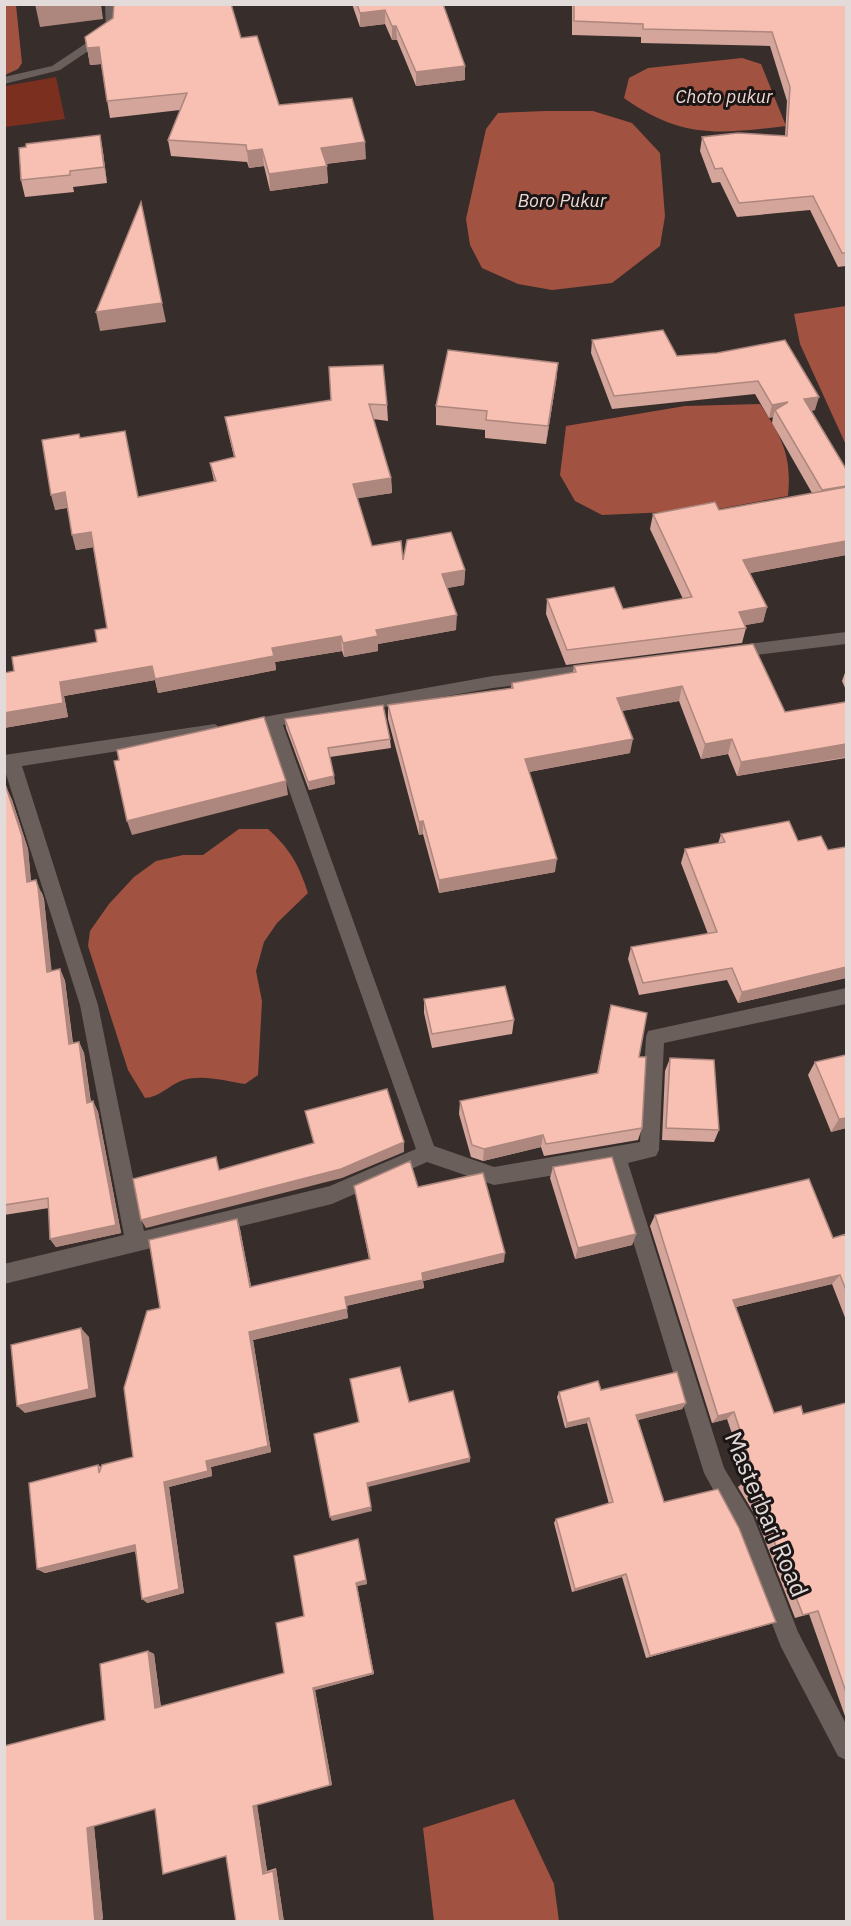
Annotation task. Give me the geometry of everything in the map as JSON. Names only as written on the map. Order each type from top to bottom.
[{"type":"street","points":[[4,81],[56,68],[111,31],[110,4]]},
{"type":"street","points":[[717,654],[846,638]]},
{"type":"street","points":[[250,724],[493,682],[611,667]]},
{"type":"street","points":[[273,721],[428,1153]]},
{"type":"street","points":[[135,1244],[89,1005],[8,761],[228,728]]},
{"type":"street","points":[[4,1274],[332,1196],[428,1153],[494,1176],[649,1150],[655,1037],[846,996]]},
{"type":"street","name":"Masterbari Road","points":[[616,1155],[715,1473],[745,1524],[789,1639],[846,1748]]},
{"type":"shaded area","points":[[56,77],[65,119],[5,127],[5,86]]},
{"type":"water","points":[[4,5],[16,5],[22,63],[18,69],[5,75]]},
{"type":"water","name":"Choto pukur","points":[[742,58],[761,64],[786,126],[740,131],[683,127],[664,121],[624,98],[629,78],[648,68]]},
{"type":"water","name":"Boro Pukur","points":[[593,111],[632,123],[660,153],[665,216],[660,246],[612,283],[552,290],[518,284],[482,268],[470,245],[466,219],[486,129],[498,113]]},
{"type":"water","points":[[846,306],[846,445],[800,344],[794,314]]},
{"type":"water","points":[[760,404],[784,447],[788,469],[788,496],[713,510],[602,515],[575,501],[560,475],[566,426],[685,406]]},
{"type":"water","points":[[239,829],[268,829],[293,858],[308,893],[277,923],[264,942],[256,971],[262,1001],[258,1075],[245,1084],[190,1078],[145,1098],[128,1070],[88,946],[90,931],[109,904],[134,877],[156,861],[183,855],[203,855]]},
{"type":"water","points":[[514,1799],[554,1884],[559,1921],[434,1921],[423,1828]]},
{"type":"building","points":[[114,4],[231,4],[241,38],[257,36],[279,105],[352,98],[365,142],[321,148],[327,166],[269,174],[262,149],[247,151],[246,145],[168,140],[187,93],[107,101],[99,47],[87,48],[85,37],[113,18]]},
{"type":"building","points":[[357,4],[443,4],[465,66],[416,72],[396,26],[392,26],[385,10],[360,13]]},
{"type":"building","points":[[574,4],[846,4],[846,253],[842,253],[813,196],[739,203],[722,168],[715,169],[702,137],[738,133],[787,136],[790,87],[772,32],[643,29],[643,24],[574,21]]},
{"type":"building","points":[[100,135],[104,167],[70,171],[70,175],[21,180],[19,148],[26,147],[26,144]]},
{"type":"building","points":[[141,202],[162,303],[96,312]]},
{"type":"building","points":[[663,330],[677,356],[717,353],[785,340],[819,397],[804,399],[846,469],[846,486],[822,490],[775,410],[788,402],[772,405],[758,381],[614,396],[592,340]]},
{"type":"building","points":[[448,350],[558,363],[548,426],[486,420],[487,411],[436,406]]},
{"type":"building","points":[[383,365],[387,405],[369,404],[391,478],[353,484],[372,546],[401,541],[403,560],[407,540],[451,532],[465,570],[442,574],[457,615],[376,630],[378,636],[343,643],[341,636],[272,648],[274,656],[155,679],[152,666],[60,682],[63,703],[4,713],[4,673],[14,671],[12,657],[97,642],[95,630],[107,628],[91,532],[72,535],[65,492],[51,495],[42,440],[79,434],[80,438],[125,431],[138,497],[216,481],[210,463],[235,457],[225,417],[331,400],[329,367]]},
{"type":"building","points":[[846,487],[846,541],[743,560],[767,607],[739,612],[746,628],[567,650],[547,599],[614,587],[623,609],[692,597],[653,514],[715,502],[719,510]]},
{"type":"building","points":[[753,644],[785,712],[846,702],[846,744],[741,762],[732,739],[705,744],[682,686],[617,698],[633,739],[525,759],[557,859],[439,880],[423,821],[419,822],[388,705],[513,688],[512,683],[576,672],[574,666]]},
{"type":"building","points":[[383,705],[390,739],[328,748],[334,776],[308,782],[285,719]]},
{"type":"building","points":[[264,717],[286,781],[127,821],[114,761],[119,760],[117,750]]},
{"type":"building","points":[[6,787],[22,836],[27,882],[36,880],[38,887],[47,972],[60,969],[69,1044],[79,1042],[87,1103],[93,1101],[116,1225],[50,1239],[48,1198],[4,1205],[4,788]]},
{"type":"building","points":[[789,821],[798,841],[821,836],[828,850],[846,847],[846,967],[742,992],[732,968],[643,983],[631,947],[717,932],[685,849],[725,842],[721,834]]},
{"type":"building","points":[[505,986],[514,1020],[432,1034],[424,999]]},
{"type":"building","points":[[611,1005],[647,1013],[639,1057],[646,1057],[642,1128],[546,1144],[543,1135],[484,1149],[472,1145],[460,1101],[598,1073]]},
{"type":"building","points":[[846,1055],[846,1118],[839,1119],[815,1062]]},
{"type":"building","points":[[670,1058],[714,1060],[719,1130],[666,1128]]},
{"type":"building","points":[[387,1089],[404,1142],[341,1169],[141,1220],[133,1179],[216,1157],[219,1170],[314,1143],[305,1111]]},
{"type":"building","points":[[612,1157],[636,1234],[578,1248],[553,1167]]},
{"type":"building","points":[[410,1161],[418,1187],[483,1173],[505,1253],[422,1273],[423,1280],[345,1297],[347,1309],[249,1332],[268,1446],[206,1461],[208,1471],[164,1482],[179,1589],[142,1599],[135,1545],[37,1569],[29,1483],[98,1465],[99,1473],[102,1465],[133,1457],[124,1388],[147,1311],[160,1308],[149,1240],[237,1219],[250,1287],[370,1259],[354,1186]]},
{"type":"building","points":[[809,1179],[833,1238],[846,1234],[846,1290],[840,1275],[733,1300],[774,1413],[801,1406],[803,1414],[846,1403],[846,1692],[818,1611],[803,1615],[762,1510],[745,1481],[756,1479],[734,1412],[718,1416],[655,1215]]},
{"type":"building","points":[[81,1328],[89,1389],[17,1406],[11,1345]]},
{"type":"building","points":[[400,1367],[409,1402],[453,1391],[470,1458],[367,1483],[371,1507],[330,1517],[314,1434],[359,1422],[350,1379]]},
{"type":"building","points":[[677,1372],[686,1403],[636,1415],[664,1502],[718,1489],[739,1528],[776,1622],[650,1656],[626,1574],[575,1589],[556,1519],[613,1502],[589,1418],[567,1423],[559,1392],[598,1381],[601,1390]]},
{"type":"building","points":[[358,1539],[366,1580],[356,1583],[373,1673],[313,1688],[330,1785],[253,1806],[263,1874],[273,1871],[280,1922],[236,1922],[226,1856],[163,1874],[155,1809],[87,1828],[95,1922],[4,1922],[4,1746],[105,1720],[100,1664],[148,1651],[155,1708],[284,1673],[276,1623],[304,1616],[294,1556]]}]
